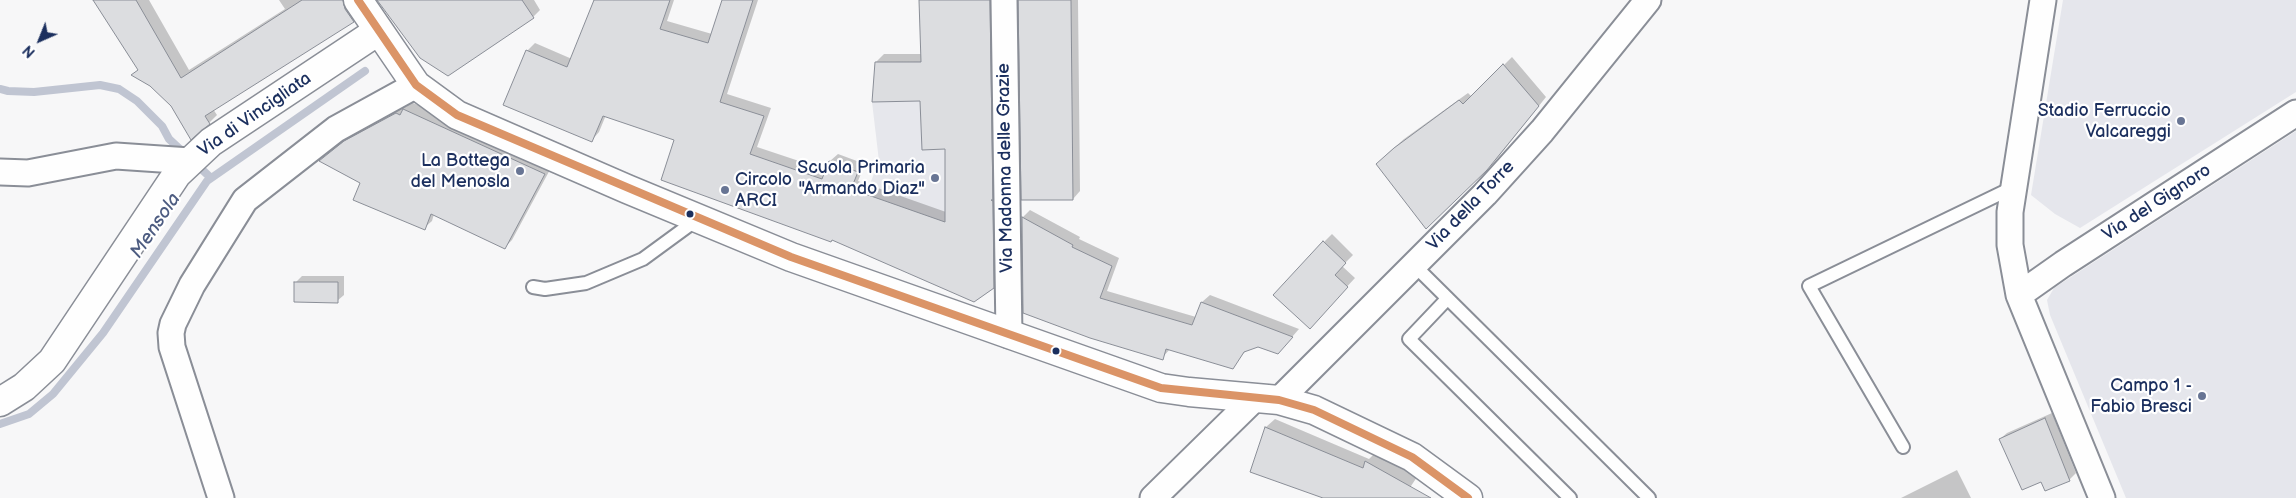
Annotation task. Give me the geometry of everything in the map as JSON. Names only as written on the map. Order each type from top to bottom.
[{"type":"street","points":[[358,0],[412,79],[457,115],[627,189],[791,257],[1161,388],[1267,399],[1314,410],[1348,424],[1412,456],[1455,494]]},
{"type":"street","name":"Via Madonna delle Grazie","points":[[1004,0],[1010,335]]},
{"type":"street","name":"Via della Torre","points":[[1153,498],[1267,399],[1414,265],[1485,194],[1542,131],[1648,0]]},
{"type":"street","points":[[2043,0],[2009,223],[2010,245],[2019,295],[2102,498]]},
{"type":"street","name":"Via di Vincigliata","points":[[0,402],[24,387],[52,361],[177,174],[211,142],[381,35]]},
{"type":"street","points":[[221,498],[172,347],[170,334],[173,324],[192,285],[245,200],[336,129],[412,79]]},
{"type":"street","name":"Via del Gignoro","points":[[2019,295],[2063,264],[2296,113]]},
{"type":"street","points":[[0,172],[28,173],[116,156],[190,162]]},
{"type":"lane","points":[[1903,447],[1809,286],[2014,187]]},
{"type":"lane","points":[[532,287],[545,289],[586,283],[643,259],[699,218]]},
{"type":"lane","points":[[1414,265],[1649,498]]},
{"type":"lane","points":[[1447,299],[1409,339],[1570,498]]},
{"type":"shaded area","points":[[2063,0],[2296,0],[2296,92],[2080,228],[2055,214],[2031,195]]},
{"type":"shaded area","name":"Scuola Primaria \"Armando Diaz\"","points":[[997,60],[1002,283],[974,302],[866,194],[879,161],[872,102],[875,62]]},
{"type":"shaded area","name":"Campo 1 - Fabio Bresci","points":[[2296,131],[2296,498],[2126,498],[2050,315],[2047,300],[2054,288]]},
{"type":"building","points":[[93,0],[136,0],[181,78],[302,0],[343,0],[345,9],[354,22],[205,116],[210,124],[191,140],[171,106],[150,86],[131,75],[138,70]]},
{"type":"building","points":[[377,0],[522,0],[534,18],[448,76],[420,58]]},
{"type":"building","points":[[594,0],[670,0],[660,29],[708,43],[722,0],[753,0],[720,102],[764,116],[750,154],[822,179],[829,161],[858,172],[851,189],[945,222],[945,149],[922,150],[920,101],[872,102],[875,62],[921,62],[919,0],[990,0],[993,200],[991,200],[993,201],[994,288],[974,302],[832,240],[831,242],[661,180],[674,140],[603,116],[592,142],[503,105],[526,50],[567,67]]},
{"type":"building","points":[[1018,0],[1071,0],[1073,200],[1021,200]]},
{"type":"building","points":[[1503,64],[1539,106],[1487,170],[1426,229],[1376,164],[1394,148],[1459,100],[1463,104]]},
{"type":"building","points":[[403,109],[545,174],[505,249],[431,214],[425,230],[353,200],[360,183],[319,161],[344,141],[396,113],[400,115]]},
{"type":"building","points":[[1022,217],[1073,245],[1072,247],[1112,266],[1100,298],[1192,325],[1201,302],[1293,337],[1278,354],[1258,347],[1244,352],[1233,369],[1166,349],[1163,360],[1090,338],[1023,313]]},
{"type":"building","points":[[1323,241],[1346,263],[1335,275],[1348,287],[1310,329],[1273,295]]},
{"type":"building","points":[[294,282],[338,282],[338,303],[294,302]]},
{"type":"building","points":[[2045,418],[2070,481],[2045,491],[2041,482],[2022,490],[1999,439]]},
{"type":"building","points":[[1265,427],[1363,468],[1365,461],[1431,498],[1323,498],[1250,472]]},
{"type":"waterway","name":"Mensola","points":[[0,424],[29,414],[53,394],[103,333],[207,181],[365,71]]},
{"type":"waterway","points":[[0,89],[34,92],[100,85],[119,89],[137,101],[162,126],[169,139],[184,153]]},
{"type":"waterway","points":[[195,163],[211,178]]},
{"type":"transit line","points":[[358,0],[416,85],[457,115],[791,257],[1161,388],[1279,400],[1314,410],[1412,457],[1468,498]]},
{"type":"place","name":"Stadio Ferruccio Valcareggi","points":[[2181,121]]},
{"type":"place","name":"La Bottega del Menosla","points":[[520,171]]},
{"type":"place","name":"Scuola Primaria \"Armando Diaz\"","points":[[935,178]]},
{"type":"place","name":"Circolo ARCI","points":[[725,190]]},
{"type":"place","name":"Campo 1 - Fabio Bresci","points":[[2202,396]]}]
